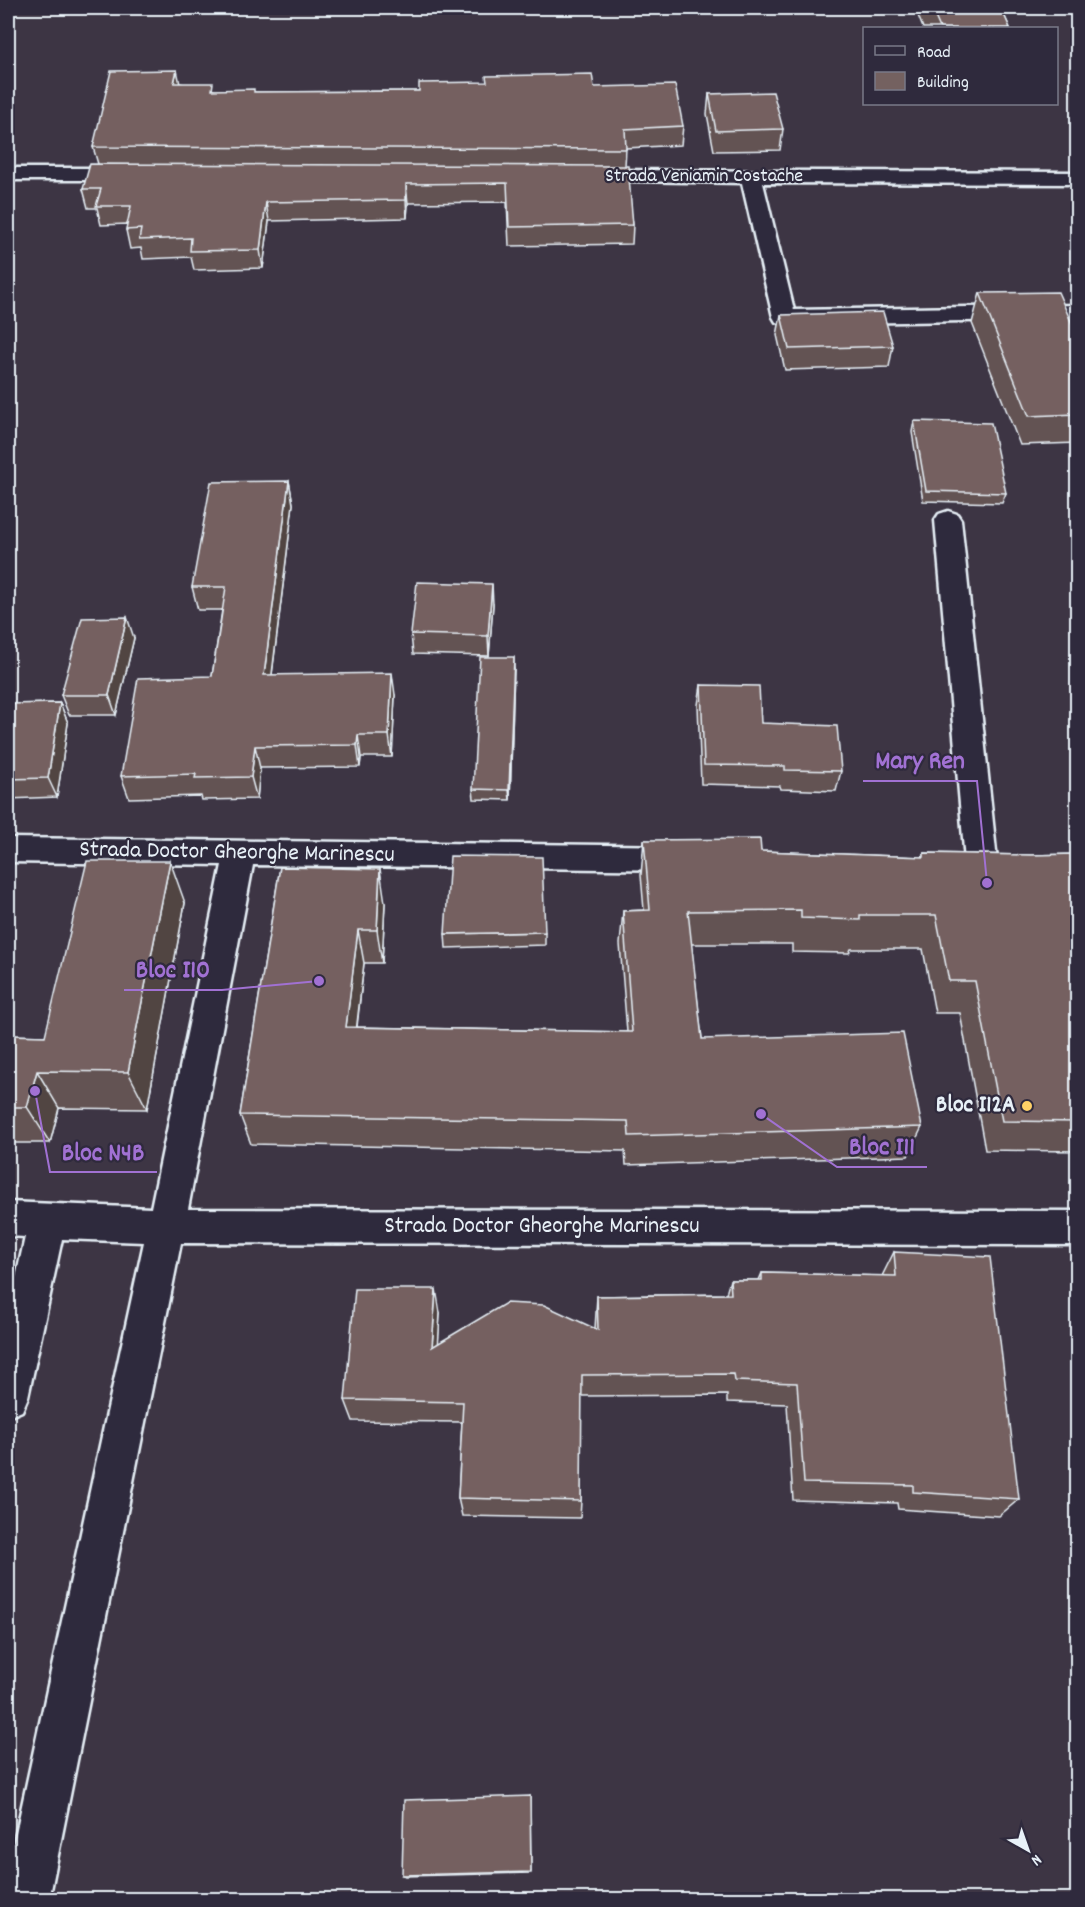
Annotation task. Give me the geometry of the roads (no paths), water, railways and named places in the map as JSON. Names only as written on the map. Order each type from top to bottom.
[{"type":"street","points":[[8,174],[151,174]]},
{"type":"street","name":"Strada Veniamin Costache","points":[[559,176],[1077,178]]},
{"type":"street","points":[[751,177],[784,317],[1077,312]]},
{"type":"street","points":[[948,520],[969,861],[1013,861]]},
{"type":"street","name":"Strada Doctor Gheorghe Marinescu","points":[[8,850],[718,858]]},
{"type":"street","points":[[25,1899],[166,1226],[240,853]]},
{"type":"street","name":"Strada Doctor Gheorghe Marinescu","points":[[8,1219],[166,1226],[1077,1228]]},
{"type":"street","points":[[8,1397],[48,1220]]},
{"type":"place","name":"Mary Ren","points":[[987,883]]},
{"type":"place","name":"Bloc I10","points":[[319,981]]},
{"type":"place","name":"Bloc N4B","points":[[35,1091]]},
{"type":"place","name":"Bloc I12A","points":[[1027,1106]]},
{"type":"place","name":"Bloc I11","points":[[761,1114]]}]
